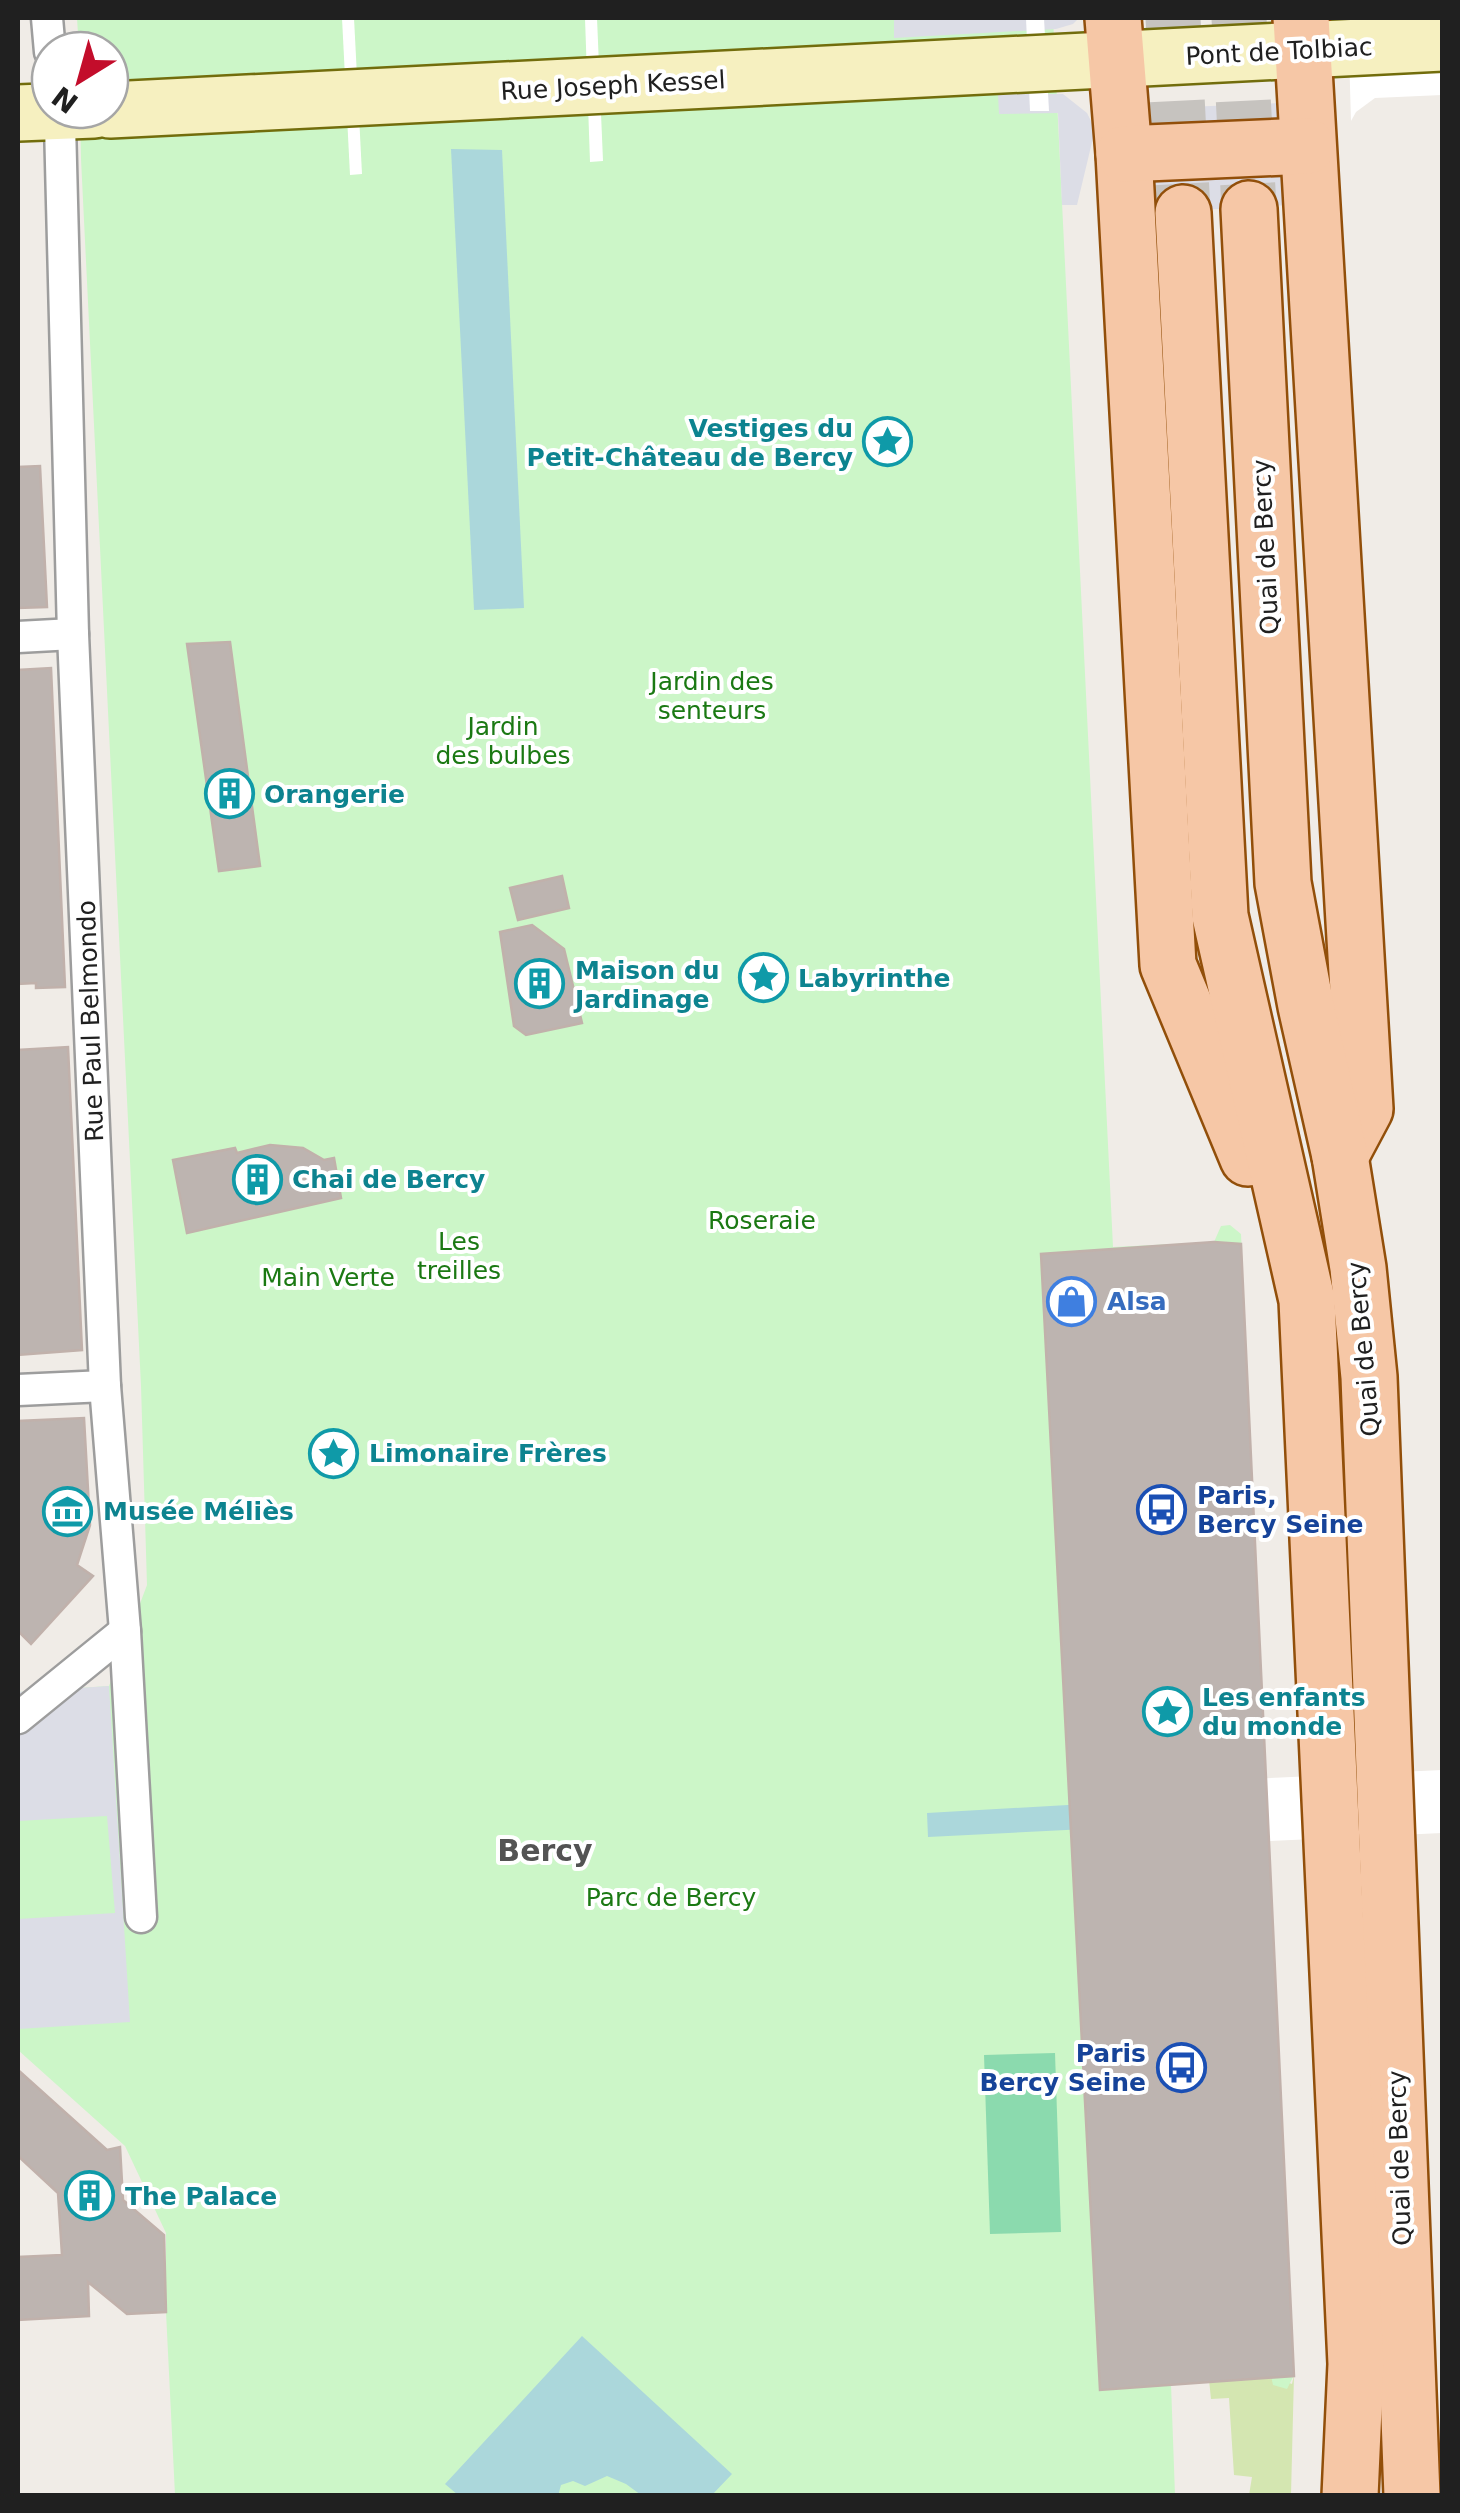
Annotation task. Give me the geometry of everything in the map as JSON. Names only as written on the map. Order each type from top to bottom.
[{"type":"main road","name":"Pont de Tolbiac","points":[[1114,38],[1442,43]]},
{"type":"main road","points":[[1114,38],[1124,154],[1168,965],[1307,1300]]},
{"type":"main road","name":"Rue Joseph Kessel","points":[[130,110],[1114,38]]},
{"type":"main road","points":[[1309,38],[1307,146],[1365,1109],[1340,1156]]},
{"type":"main road","points":[[1124,154],[1307,146]]},
{"type":"main road","name":"Quai de Bercy","points":[[1249,209],[1283,883],[1340,1156],[1358,1268],[1369,1377],[1412,2496]]},
{"type":"main road","name":"Quai de Bercy","points":[[1183,214],[1220,916],[1307,1300],[1356,2364],[1351,2469],[1340,2496]]},
{"type":"street","name":"Rue Paul Belmondo","points":[[70,130],[73,634],[106,1386],[141,1918]]},
{"type":"street","points":[[18,637],[73,634]]},
{"type":"street","points":[[18,1390],[106,1386]]},
{"type":"street","points":[[18,1718],[125,1631]]},
{"type":"green space","name":"Parc de Bercy","points":[[77,18],[1053,18],[1113,1247],[1214,1242],[1221,1226],[1230,1225],[1241,1234],[1294,2375],[1287,2389],[1273,2385],[1271,2376],[1171,2384],[1175,2495],[175,2495],[166,2233],[125,2146],[18,2050],[18,1692],[109,1686],[147,1585],[141,1386],[80,130],[130,130],[130,30],[78,30]]},
{"type":"green space","points":[[1055,2053],[1061,2232],[990,2234],[984,2055]]},
{"type":"green space","points":[[1294,2375],[1291,2495],[1249,2495],[1252,2477],[1234,2475],[1229,2398],[1211,2399],[1209,2380],[1271,2376],[1292,2384]]},
{"type":"shaded area","points":[[894,18],[1079,18],[1056,29],[894,38]]},
{"type":"shaded area","points":[[998,94],[1063,94],[1087,113],[1094,127],[1093,138],[1077,205],[1062,205],[1058,113],[999,114]]},
{"type":"shaded area","points":[[1279,103],[1285,124],[1145,135],[1144,109]]},
{"type":"shaded area","points":[[1281,167],[1289,205],[1144,213],[1146,178]]},
{"type":"shaded area","points":[[109,1686],[130,2022],[18,2029],[18,1919],[115,1913],[107,1816],[18,1821],[18,1692]]},
{"type":"water","points":[[451,149],[502,150],[524,608],[474,610]]},
{"type":"water","points":[[1085,1804],[1086,1829],[928,1837],[927,1813]]},
{"type":"water","points":[[582,2336],[732,2474],[712,2495],[641,2495],[607,2476],[585,2486],[573,2481],[561,2485],[558,2496],[458,2495],[445,2484]]},
{"type":"pier","points":[[342,18],[354,18],[362,174],[350,175]]},
{"type":"pier","points":[[585,18],[597,18],[603,161],[590,162]]},
{"type":"pier","points":[[1026,18],[1044,18],[1049,111],[1030,111]]},
{"type":"pier","points":[[1348,18],[1442,18],[1442,95],[1375,98],[1356,112],[1351,121]]},
{"type":"pier","points":[[1442,1770],[1442,1833],[1186,1845],[1184,1782]]},
{"type":"building","points":[[40,466],[47,607],[18,608],[18,467]]},
{"type":"building","name":"Orangerie","points":[[230,642],[260,866],[219,871],[187,644]]},
{"type":"building","points":[[51,668],[65,987],[36,988],[36,983],[18,984],[18,670]]},
{"type":"building","points":[[562,876],[569,908],[518,920],[510,888]]},
{"type":"building","name":"Maison du Jardinage","points":[[532,925],[564,949],[582,1023],[526,1035],[514,1026],[500,932]]},
{"type":"building","points":[[68,1047],[82,1350],[18,1355],[18,1050]]},
{"type":"building","name":"Chai de Bercy","points":[[270,1145],[303,1148],[324,1160],[334,1158],[341,1198],[187,1233],[173,1160]]},
{"type":"building","name":"Paris Bercy Seine","points":[[1214,1242],[1241,1244],[1294,2376],[1100,2390],[1041,1254]]},
{"type":"building","points":[[84,1418],[90,1525],[77,1565],[93,1576],[31,1644],[18,1631],[18,1421]]},
{"type":"building","name":"The Palace","points":[[18,2070],[107,2150],[120,2147],[123,2200],[164,2235],[166,2312],[127,2314],[88,2282],[89,2316],[18,2320],[18,2257],[62,2255],[58,2193],[18,2156]]},
{"type":"tunnel","points":[[1173,18],[1183,213]]},
{"type":"tunnel","points":[[1239,18],[1249,209]]},
{"type":"place","name":"Vestiges du Petit-Château de Bercy","points":[[888,442]]},
{"type":"place","name":"Orangerie","points":[[229,794]]},
{"type":"place","name":"Labyrinthe","points":[[763,978]]},
{"type":"place","name":"Maison du Jardinage","points":[[540,984]]},
{"type":"place","name":"Chai de Bercy","points":[[257,1179]]},
{"type":"place","name":"Alsa","points":[[1072,1301]]},
{"type":"place","name":"Limonaire Frères","points":[[334,1453]]},
{"type":"place","name":"Paris, Bercy Seine","points":[[1162,1509]]},
{"type":"place","name":"Musée Méliès","points":[[68,1511]]},
{"type":"place","name":"Les enfants du monde","points":[[1167,1711]]},
{"type":"place","name":"Paris Bercy Seine","points":[[1181,2067]]},
{"type":"place","name":"The Palace","points":[[90,2196]]},
{"type":"district","name":"Bercy","points":[[545,1851]]},
{"type":"park label","name":"Jardin des senteurs","points":[[712,696]]},
{"type":"park label","name":"Jardin des bulbes","points":[[503,740]]},
{"type":"park label","name":"Roseraie","points":[[762,1220]]},
{"type":"park label","name":"Les treilles","points":[[459,1256]]},
{"type":"park label","name":"Main Verte","points":[[328,1277]]}]
